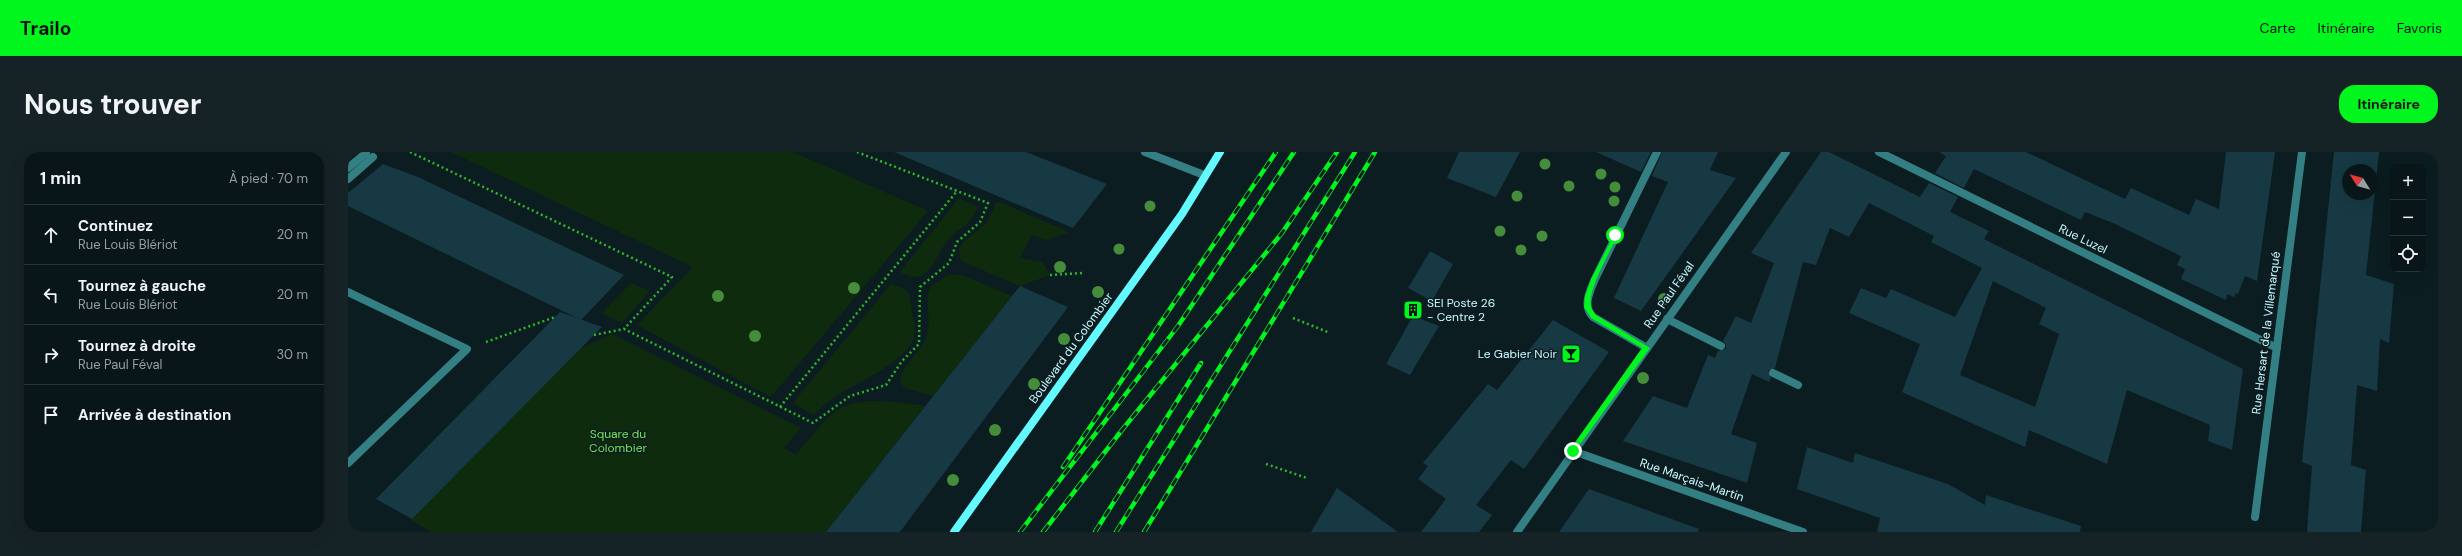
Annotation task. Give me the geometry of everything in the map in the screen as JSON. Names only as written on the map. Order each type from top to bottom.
[{"type":"main road","name":"Boulevard du Colombier","points":[[1204,175],[1215,152]]},
{"type":"main road","name":"Boulevard du Colombier","points":[[954,532],[1177,220],[1204,175],[1220,152]]},
{"type":"street","points":[[1145,152],[1204,175]]},
{"type":"street","points":[[1646,348],[1593,316],[1589,312],[1587,301],[1594,279],[1656,152]]},
{"type":"street","name":"Rue Paul Féval","points":[[1517,532],[1786,152]]},
{"type":"street","name":"Rue Luzel","points":[[1879,152],[2276,348]]},
{"type":"street","name":"Rue Hersart de la Villemarqué","points":[[2255,517],[2302,152]]},
{"type":"street","points":[[348,168],[366,153]]},
{"type":"street","points":[[348,179],[373,157]]},
{"type":"street","points":[[348,292],[467,349],[348,463]]},
{"type":"street","points":[[1667,320],[1721,346]]},
{"type":"street","points":[[1773,372],[1798,385]]},
{"type":"street","name":"Rue Marçais-Martin","points":[[1573,451],[1803,532]]},
{"type":"path","points":[[410,152],[672,277],[624,329],[594,335]]},
{"type":"path","points":[[624,329],[813,423],[850,396],[886,385],[902,361],[919,344],[920,287],[949,263],[957,242],[980,222],[988,203],[857,152]]},
{"type":"path","points":[[780,407],[958,191]]},
{"type":"path","points":[[1050,275],[1082,273]]},
{"type":"path","points":[[467,349],[555,317]]},
{"type":"path","points":[[1293,318],[1330,333]]},
{"type":"path","points":[[1266,464],[1307,478]]},
{"type":"green space","points":[[451,152],[793,152],[928,211],[771,397],[637,325],[693,267]]},
{"type":"green space","points":[[959,198],[978,207],[972,219],[949,239],[925,274],[911,276],[900,272]]},
{"type":"green space","points":[[997,201],[1069,232],[1047,240],[1032,235],[1020,258],[1042,262],[1050,275],[1020,286],[962,261],[959,255],[961,245],[985,223]]},
{"type":"green space","points":[[950,274],[964,276],[1012,296],[933,396],[905,388],[900,382],[904,369],[921,348],[927,335],[929,323],[928,293],[930,287]]},
{"type":"green space","points":[[631,283],[650,291],[622,323],[602,313]]},
{"type":"green space","points":[[891,284],[903,289],[910,296],[915,331],[912,342],[904,353],[892,363],[836,396],[814,415],[793,403]]},
{"type":"green space","name":"Square du Colombier","points":[[612,334],[801,428],[784,448],[796,455],[824,421],[845,406],[867,401],[879,401],[925,406],[826,532],[431,532],[411,520],[581,348]]},
{"type":"building","points":[[894,152],[1026,152],[1107,184],[1073,228]]},
{"type":"building","points":[[1459,152],[1520,152],[1496,197],[1447,178]]},
{"type":"building","points":[[1596,152],[1651,152],[1641,172]]},
{"type":"building","points":[[1662,152],[1718,152],[1710,170],[1736,178],[1641,311],[1614,298],[1668,182],[1652,176]]},
{"type":"building","points":[[1821,152],[1829,152],[1920,197],[1929,183],[1958,197],[1950,212],[1989,231],[1984,239],[2243,369],[2232,450],[2208,441],[2210,425],[2127,390],[2107,464],[2029,430],[2025,447],[1902,392],[1920,344],[1849,313],[1861,288],[1886,298],[1891,289],[1955,317],[1982,268],[1931,242],[1934,236],[1869,203],[1849,237],[1830,228],[1816,265],[1803,262],[1775,368],[1768,371],[1771,378],[1769,382],[1752,374],[1731,434],[1757,443],[1747,483],[1623,441],[1653,396],[1687,408],[1708,355],[1715,358],[1718,351],[1726,349],[1726,345],[1723,341],[1736,316],[1751,323],[1774,263],[1751,253]],"holes":[[[1993,281],[2046,308],[2039,324],[2059,334],[2035,407],[1960,375]]]},
{"type":"building","points":[[1939,152],[2026,152],[2125,199],[2131,188],[2189,215],[2196,199],[2219,209],[2226,152],[2275,152],[2257,281],[2245,276],[2238,294],[2236,293],[2234,297],[2227,294],[2226,300],[2181,279],[2185,269],[2177,265],[2181,256],[2113,223],[2085,212],[2081,220],[1974,169],[1964,188],[1935,173],[1946,156]]},
{"type":"building","points":[[2334,152],[2379,152],[2378,164],[2342,164],[2342,200],[2374,200],[2366,275],[2394,284],[2389,343],[2380,339],[2377,391],[2357,385],[2351,465],[2366,470],[2361,532],[2307,532],[2312,466],[2302,462]]},
{"type":"building","points":[[383,164],[418,177],[624,275],[581,320],[348,206],[348,193]]},
{"type":"building","points":[[1430,251],[1453,264],[1432,301],[1408,288]]},
{"type":"building","points":[[1020,286],[1068,307],[900,532],[826,532]]},
{"type":"building","points":[[560,312],[602,327],[412,519],[376,499]]},
{"type":"building","points":[[1413,316],[1439,326],[1410,375],[1386,364]]},
{"type":"building","points":[[1553,320],[1609,352],[1524,469],[1511,460],[1476,505],[1492,515],[1479,532],[1421,532],[1446,499],[1418,479],[1428,466],[1423,463],[1488,384],[1497,390]]},
{"type":"building","points":[[1807,447],[1853,463],[1855,453],[1948,484],[1985,505],[1986,495],[2081,526],[2080,532],[1877,532],[1880,518],[1797,489]]},
{"type":"building","points":[[1337,488],[1398,532],[1311,532]]},
{"type":"building","points":[[1589,489],[1699,529],[1698,532],[1559,532]]},
{"type":"railway","points":[[1063,467],[1276,152]]},
{"type":"railway","points":[[1020,532],[1178,326],[1294,152]]},
{"type":"railway","points":[[1043,532],[1122,430],[1282,233],[1337,152]]},
{"type":"railway","points":[[1116,532],[1355,152]]},
{"type":"railway","points":[[1144,532],[1375,152]]},
{"type":"railway","points":[[1095,532],[1201,363]]},
{"type":"place","name":"SEI Poste 26 - Centre 2","points":[[1413,310]]},
{"type":"place","name":"Le Gabier Noir","points":[[1571,354]]},
{"type":"route","points":[[1573,451],[1646,348],[1593,316],[1589,312],[1587,301],[1588,296],[1594,279],[1615,235]]}]
